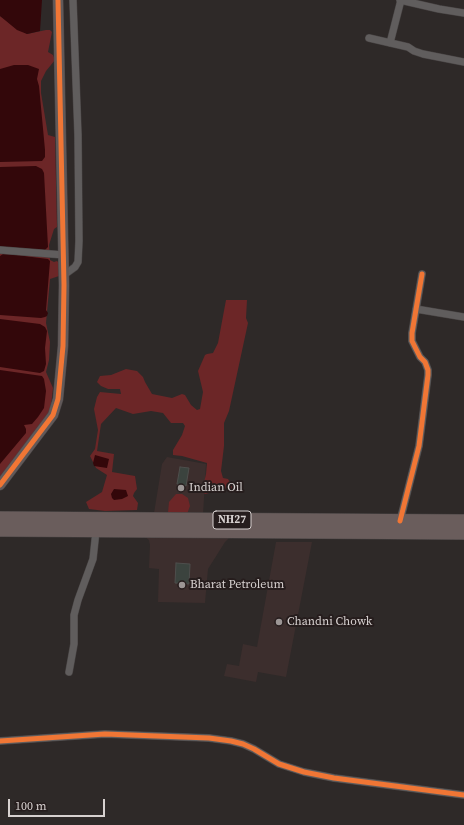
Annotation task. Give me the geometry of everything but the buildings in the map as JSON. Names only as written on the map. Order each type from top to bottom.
[{"type":"highway","name":"NH27","points":[[0,518],[464,521]]},
{"type":"highway","name":"NH27","points":[[0,530],[464,533]]},
{"type":"street","points":[[0,485],[54,415],[58,399],[63,346],[64,255],[58,0]]},
{"type":"street","points":[[64,275],[75,267],[78,262],[79,241],[78,135],[73,0]]},
{"type":"street","points":[[390,43],[400,0],[464,13]]},
{"type":"street","points":[[369,38],[408,46],[414,51],[423,54],[464,62]]},
{"type":"street","points":[[0,250],[64,255]]},
{"type":"street","points":[[400,521],[419,446],[428,375],[425,362],[420,357],[412,342],[412,333],[422,274]]},
{"type":"street","points":[[416,309],[464,317]]},
{"type":"street","points":[[69,672],[74,644],[74,614],[92,559],[96,531]]},
{"type":"street","points":[[0,741],[106,734],[209,738],[243,744],[279,764],[304,772],[334,778],[464,795]]},
{"type":"shaded area","points":[[0,0],[42,0],[40,31],[27,34],[17,30],[0,16]]},
{"type":"shaded area","points":[[0,16],[27,34],[46,30],[50,30],[52,32],[48,52],[53,55],[55,60],[46,71],[41,81],[41,93],[48,135],[55,137],[57,227],[54,229],[49,245],[50,260],[54,262],[57,261],[59,263],[59,276],[50,279],[46,323],[50,342],[49,360],[46,372],[53,388],[50,415],[0,479]]},
{"type":"shaded area","points":[[14,65],[28,65],[39,69],[37,79],[39,86],[45,150],[45,157],[42,161],[0,162],[0,69]]},
{"type":"shaded area","points":[[36,166],[42,169],[44,173],[48,247],[44,251],[0,249],[0,167]]},
{"type":"shaded area","points":[[3,254],[48,259],[50,261],[46,310],[48,313],[47,316],[41,318],[0,315],[0,256]]},
{"type":"shaded area","points":[[226,300],[247,300],[246,318],[248,323],[229,411],[224,423],[224,446],[221,471],[223,478],[228,479],[234,489],[232,491],[215,486],[209,493],[205,494],[202,491],[207,463],[173,455],[173,450],[182,435],[185,426],[183,423],[171,423],[163,413],[151,411],[133,414],[116,408],[101,424],[97,451],[114,454],[112,472],[135,476],[137,489],[133,496],[138,503],[137,510],[105,511],[89,509],[86,502],[102,492],[107,475],[96,468],[90,456],[95,449],[98,430],[94,409],[97,397],[100,392],[121,394],[120,389],[108,389],[101,386],[97,382],[100,376],[111,375],[126,369],[137,371],[143,377],[152,394],[172,398],[182,394],[185,395],[191,405],[197,410],[200,409],[203,392],[198,371],[205,355],[213,353],[218,343]]},
{"type":"shaded area","points":[[0,319],[40,324],[45,327],[47,331],[45,348],[46,364],[44,371],[40,373],[0,367]]},
{"type":"shaded area","points":[[0,370],[42,376],[46,391],[44,408],[32,424],[24,425],[26,433],[0,464]]},
{"type":"shaded area","points":[[95,455],[109,459],[107,468],[94,466],[93,463]]},
{"type":"shaded area","name":"Indian Oil","points":[[167,457],[206,464],[203,515],[154,513],[162,464]]},
{"type":"shaded area","points":[[114,489],[126,490],[128,496],[122,499],[114,500],[111,494]]},
{"type":"shaded area","points":[[176,494],[182,494],[188,498],[190,506],[187,514],[168,513],[169,502]]},
{"type":"shaded area","name":"Bharat Petroleum","points":[[145,537],[230,537],[225,542],[208,569],[205,603],[158,602],[159,569],[149,568],[150,545],[149,540]]},
{"type":"shaded area","name":"Chandni Chowk","points":[[276,542],[312,542],[286,677],[258,672],[256,682],[224,676],[227,664],[239,666],[243,644],[257,647]]},
{"type":"cycle path","points":[[0,485],[53,415],[58,399],[63,346],[64,285],[58,0]]},
{"type":"cycle path","points":[[400,521],[419,446],[428,375],[425,362],[420,357],[412,341],[422,274]]},
{"type":"cycle path","points":[[0,741],[105,734],[209,738],[243,744],[279,764],[304,772],[334,778],[464,795]]},
{"type":"place","name":"Indian Oil","points":[[181,488]]},
{"type":"place","name":"Bharat Petroleum","points":[[182,585]]},
{"type":"place","name":"Chandni Chowk","points":[[279,622]]}]
